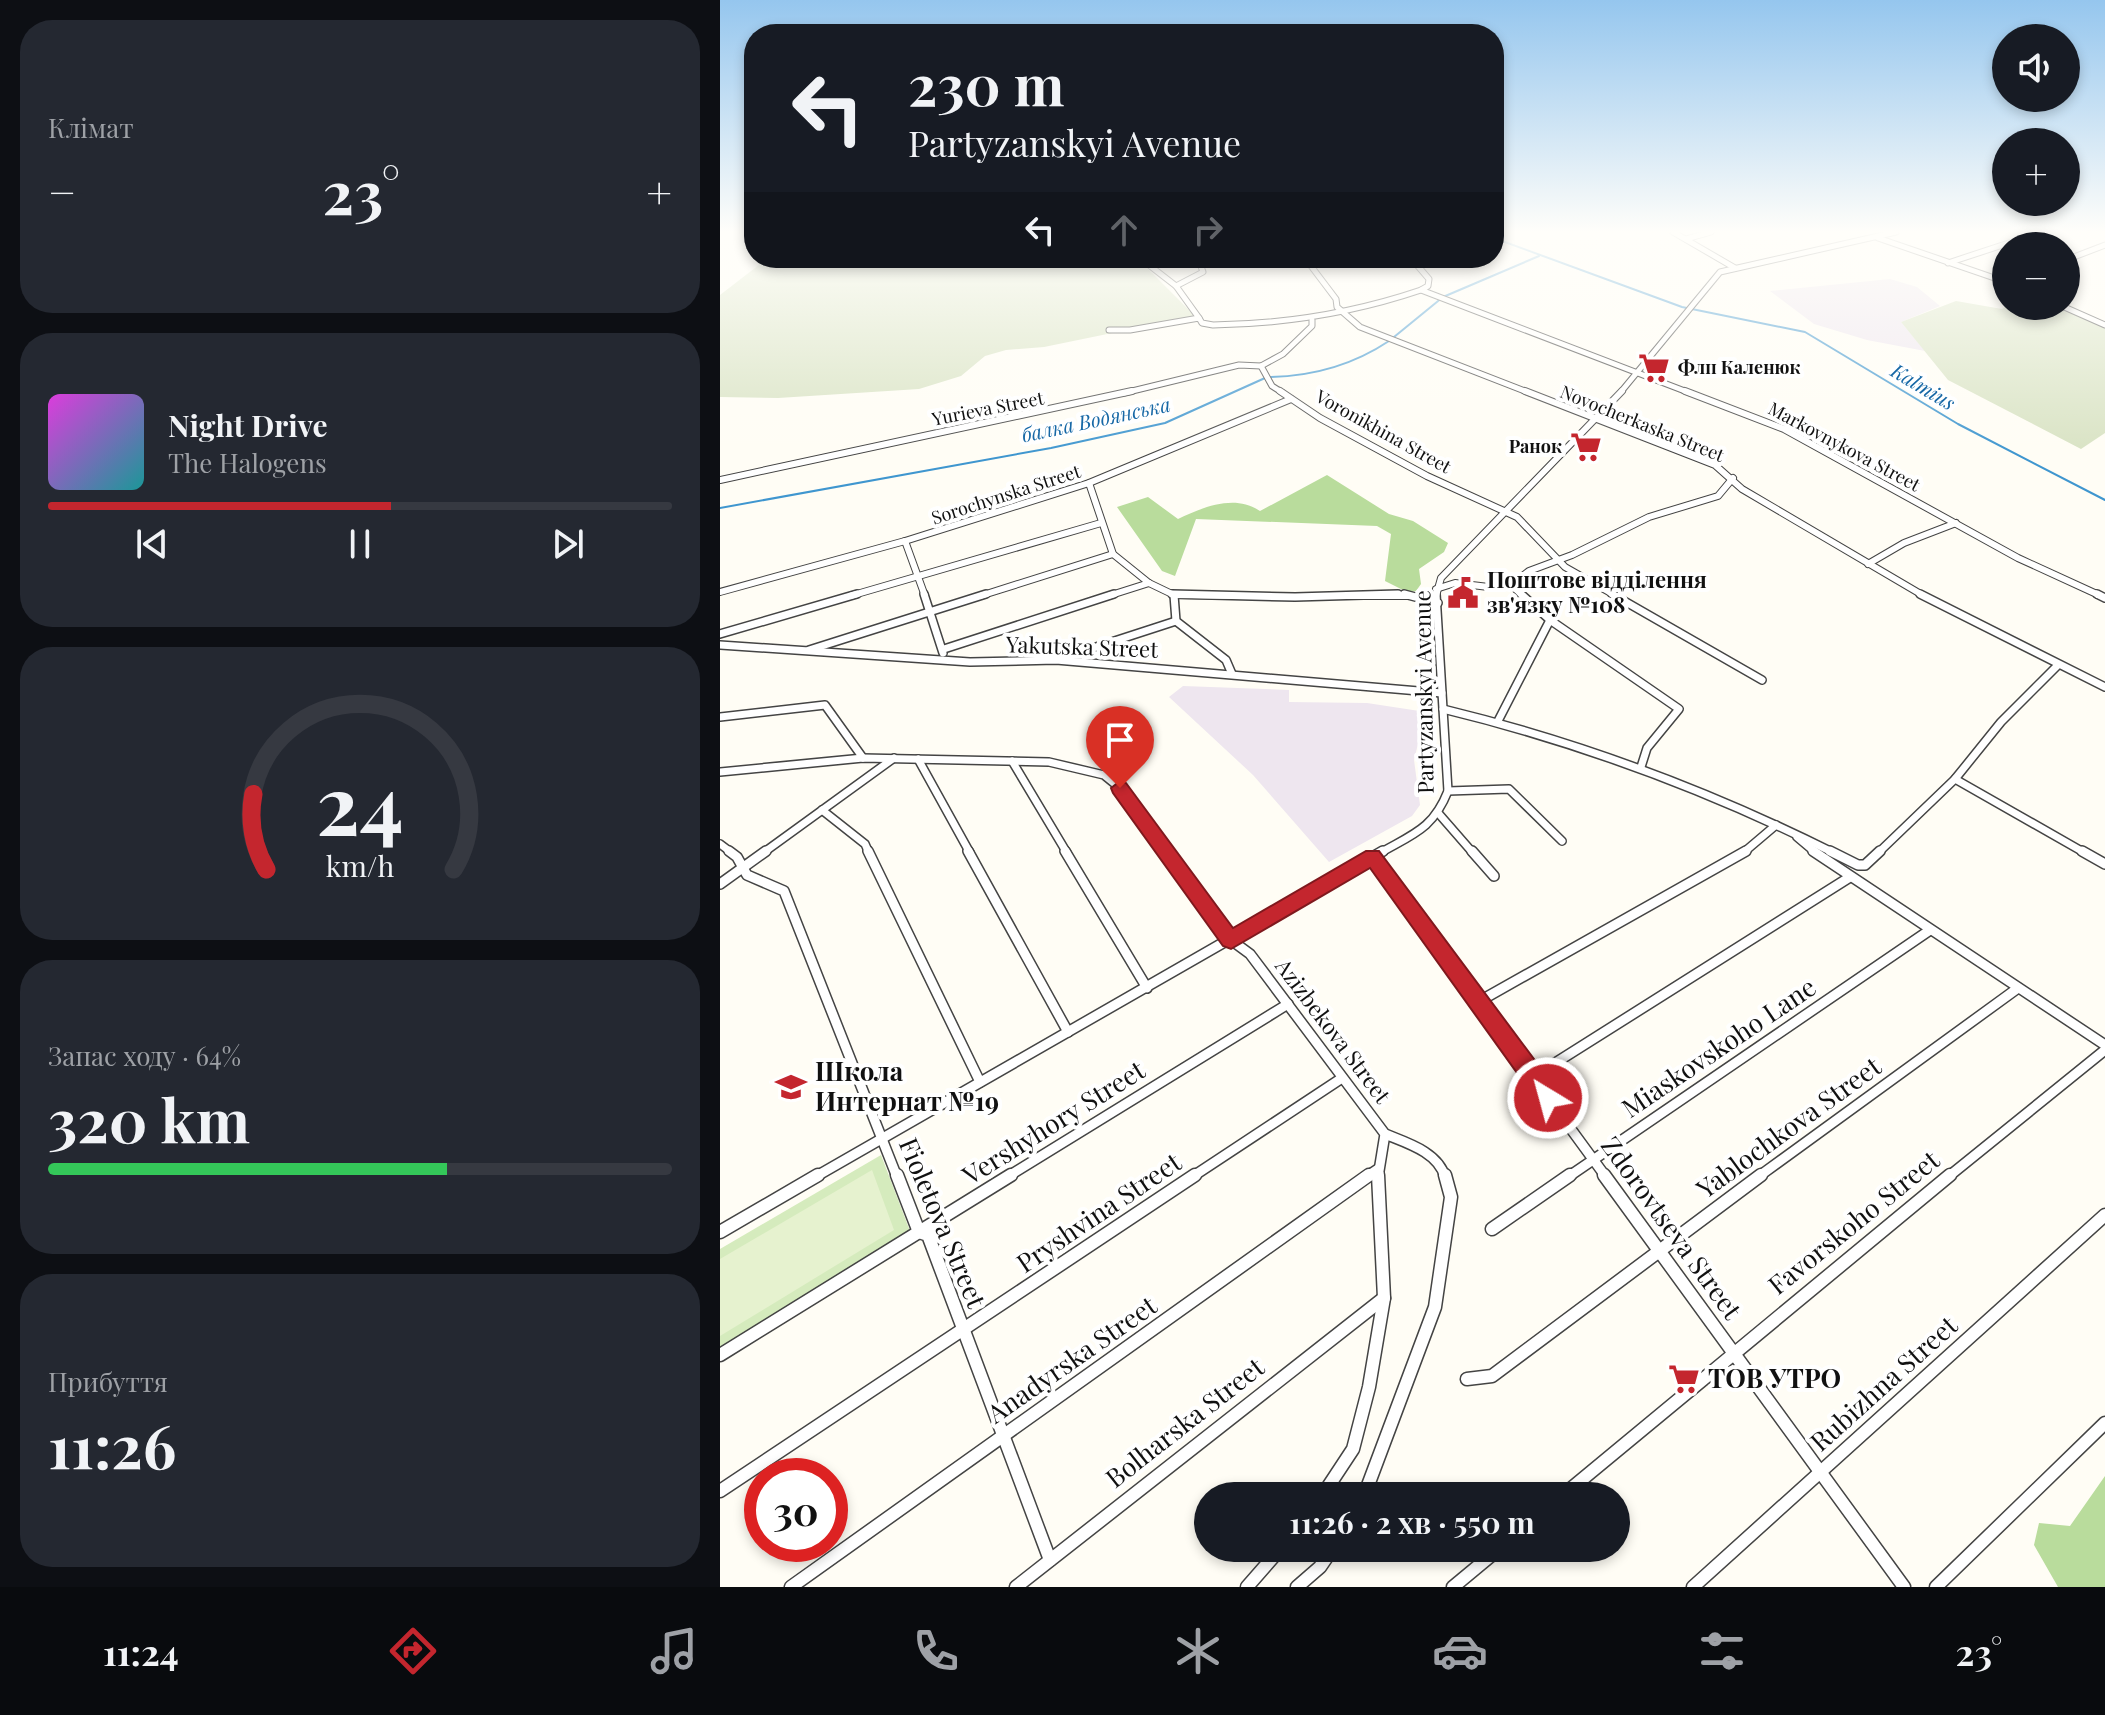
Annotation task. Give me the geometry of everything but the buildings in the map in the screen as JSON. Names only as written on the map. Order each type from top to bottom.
[{"type":"street","points":[[1190,306],[1202,323],[1213,325]]},
{"type":"street","name":"Novocherkaska Street","points":[[1340,306],[1360,327],[1390,340],[1715,465],[1742,489],[1944,608],[2105,687]]},
{"type":"street","points":[[1170,323],[1213,325],[1312,320],[1368,306]]},
{"type":"street","name":"Markovnykova Street","points":[[1463,306],[1784,429],[2018,558],[2105,598]]},
{"type":"street","name":"Partyzanskyi Avenue","points":[[720,1232],[1231,940],[1423,828],[1439,814],[1448,791],[1436,589],[1449,569],[1638,374],[1690,306]]},
{"type":"street","points":[[2080,314],[2105,325]]},
{"type":"street","points":[[1109,330],[1130,330],[1199,318]]},
{"type":"street","points":[[1261,366],[1275,362],[1288,353],[1296,339],[1312,326],[1312,320]]},
{"type":"street","name":"Yurieva Street","points":[[720,480],[854,449],[1063,408],[1239,365],[1261,366]]},
{"type":"street","name":"Voronikhina Street","points":[[1261,366],[1291,399],[1320,418],[1427,476],[1517,517],[1565,567],[1762,680]]},
{"type":"street","name":"Sorochynska Street","points":[[720,592],[905,541],[1089,483],[1291,399]]},
{"type":"street","points":[[1436,589],[1455,583],[1497,588],[1511,585],[1529,571],[1649,517],[1718,496],[1733,478]]},
{"type":"street","points":[[1089,483],[1113,554],[1149,583],[1174,595],[1295,597],[1403,594],[1438,603]]},
{"type":"street","points":[[720,634],[1101,523]]},
{"type":"street","points":[[1868,564],[1904,543],[1956,523]]},
{"type":"street","points":[[905,541],[944,649],[940,661]]},
{"type":"street","points":[[804,651],[1113,554]]},
{"type":"street","points":[[944,649],[1149,583]]},
{"type":"street","points":[[1511,585],[1550,620],[1679,709],[1647,748],[1641,767]]},
{"type":"street","points":[[1174,595],[1176,621],[1226,660],[1232,674]]},
{"type":"street","points":[[1498,721],[1550,620]]},
{"type":"street","points":[[1056,660],[1176,621]]},
{"type":"street","name":"Yakutska Street","points":[[720,645],[940,661],[1056,660],[1442,693]]},
{"type":"street","points":[[1443,709],[1498,721],[1641,767],[1788,829],[1858,865],[1865,865],[1955,779],[2001,722],[2058,665]]},
{"type":"street","points":[[720,717],[825,705],[863,758]]},
{"type":"street","name":"Azizbekova Street","points":[[720,772],[863,758],[894,758],[1049,762],[1079,767],[1113,781],[1231,940],[1250,954],[1385,1134],[1378,1169],[1384,1298],[1369,1387],[1353,1449],[1331,1482]]},
{"type":"street","points":[[720,884],[894,758]]},
{"type":"street","points":[[918,759],[1068,1032]]},
{"type":"street","points":[[1012,761],[1147,988]]},
{"type":"street","points":[[1955,779],[2105,864]]},
{"type":"street","points":[[1448,791],[1509,789],[1562,841]]},
{"type":"street","points":[[822,810],[865,844],[980,1082]]},
{"type":"street","points":[[1439,814],[1494,876]]},
{"type":"street","points":[[1478,1002],[1753,847],[1776,825]]},
{"type":"street","points":[[1788,829],[1824,860],[2105,1048]]},
{"type":"street","name":"Fioletova Street","points":[[720,844],[737,857],[747,875],[784,891],[919,1232],[928,1235],[1050,1560]]},
{"type":"street","name":"Zdorovtseva Street","points":[[1372,857],[1904,1587]]},
{"type":"street","points":[[1533,1077],[1850,877]]},
{"type":"street","name":"Miaskovskoho Lane","points":[[1492,1229],[1930,930]]},
{"type":"street","name":"Yablochkova Street","points":[[1467,1379],[1492,1376],[1660,1249],[2018,988]]},
{"type":"street","name":"Vershyhory Street","points":[[720,1355],[1288,1004]]},
{"type":"street","name":"Favorskoho Street","points":[[1579,1482],[2105,1048]]},
{"type":"street","name":"Pryshvina Street","points":[[720,1491],[1342,1078]]},
{"type":"street","points":[[1369,1482],[1435,1307],[1451,1197],[1443,1169],[1419,1147],[1385,1134]]},
{"type":"street","name":"Anadyrska Street","points":[[791,1587],[1378,1169]]},
{"type":"street","name":"Rubizhna Street","points":[[1693,1587],[2105,1215]]},
{"type":"street","name":"Bolharska Street","points":[[1016,1587],[1384,1298]]},
{"type":"street","points":[[1936,1587],[2105,1423]]},
{"type":"street","points":[[1247,1587],[1269,1562]]},
{"type":"street","points":[[1297,1587],[1323,1562]]},
{"type":"street","points":[[1453,1587],[1483,1562]]},
{"type":"shaded area","points":[[1790,306],[1940,306],[1901,322],[1925,351],[1867,340],[1814,324]]},
{"type":"shaded area","points":[[1183,686],[1289,690],[1289,702],[1367,703],[1426,712],[1414,760],[1420,805],[1412,816],[1329,862],[1253,775],[1169,697]]},
{"type":"green space","points":[[720,306],[1185,306],[1195,316],[1044,347],[1006,350],[985,356],[961,376],[919,389],[778,398],[720,397]]},
{"type":"green space","points":[[1943,306],[1985,306],[1992,307],[1992,320],[2080,320],[2080,317],[2105,326],[2105,433],[2081,449],[1948,380],[1901,322]]},
{"type":"green space","points":[[1327,475],[1389,514],[1413,521],[1448,543],[1444,552],[1419,569],[1421,584],[1416,591],[1407,592],[1385,581],[1391,534],[1377,526],[1196,519],[1175,576],[1162,571],[1117,507],[1148,497],[1178,519],[1219,504],[1240,503],[1260,511]]},
{"type":"green space","points":[[881,1155],[910,1231],[720,1348],[720,1249]]},
{"type":"green space","points":[[872,1170],[894,1230],[720,1336],[720,1259]]},
{"type":"green space","points":[[2105,1476],[2105,1587],[2058,1587],[2034,1545],[2039,1523],[2070,1526]]},
{"type":"waterway","name":"балка Водянська","points":[[1394,337],[1432,306]]},
{"type":"waterway","name":"Kalmius","points":[[1679,306],[1805,332],[1958,424],[2105,500]]},
{"type":"waterway","name":"балка Водянська","points":[[1271,377],[1333,368],[1389,341]]},
{"type":"waterway","name":"балка Водянська","points":[[720,508],[1051,448],[1165,423],[1265,378]]},
{"type":"place","name":"Флп Каленюк","points":[[1654,368]]},
{"type":"place","name":"Ранок","points":[[1586,447]]},
{"type":"place","name":"Поштове відділення зв'язку №108","points":[[1463,593]]},
{"type":"place","name":"Школа Интернат №19","points":[[791,1087]]},
{"type":"place","name":"ТОВ УТРО","points":[[1684,1379]]},
{"type":"route","points":[[1120,788],[1231,940],[1372,857],[1548,1098]]}]
